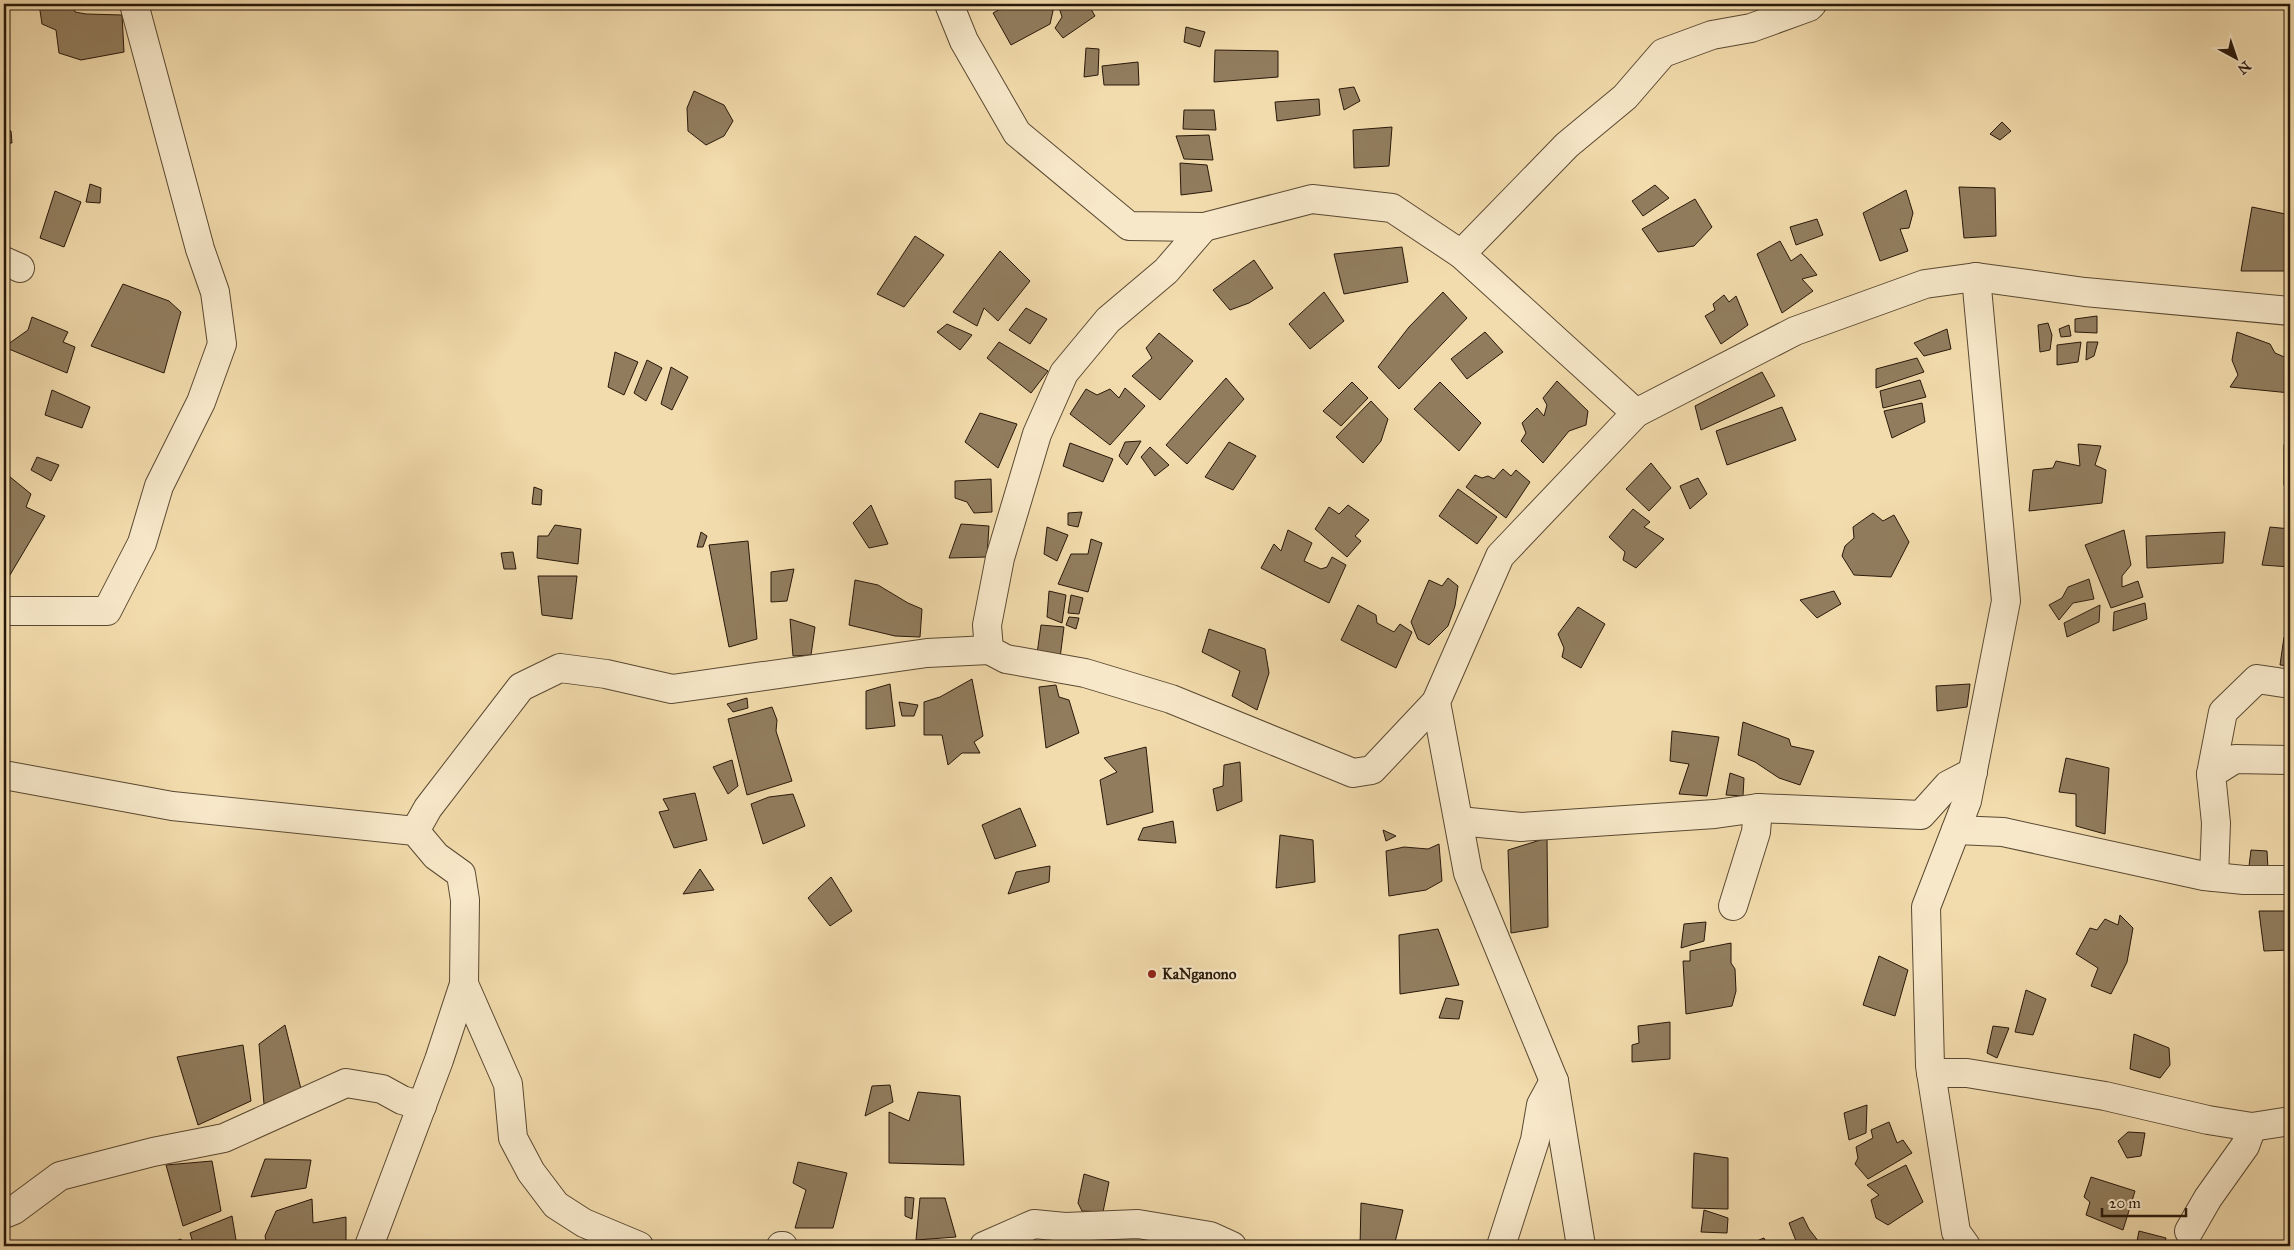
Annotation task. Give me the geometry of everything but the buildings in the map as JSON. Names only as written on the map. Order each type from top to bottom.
[{"type":"street","points":[[4,611],[107,611],[142,543],[159,486],[201,402],[222,344],[215,292],[200,249],[134,4]]},
{"type":"street","points":[[949,4],[964,41],[1018,132],[1129,226],[1204,226],[1312,199],[1392,208],[1461,254],[1636,413]]},
{"type":"street","points":[[1461,254],[1567,145],[1625,97],[1664,53],[1712,35],[1751,28],[1809,7],[1812,4]]},
{"type":"street","points":[[989,650],[987,625],[1000,558],[1037,434],[1064,373],[1108,320],[1166,271],[1204,226]]},
{"type":"street","points":[[415,831],[428,808],[521,687],[560,668],[606,674],[672,689],[927,653],[989,650],[1006,659],[1084,673],[1171,699],[1353,773],[1372,770],[1436,702],[1500,556],[1636,413],[1795,331],[1925,284],[1976,278],[2085,292],[2290,312]]},
{"type":"street","points":[[1966,1246],[1956,1232],[1931,1072],[1926,907],[1967,801],[2006,601],[1976,278]]},
{"type":"street","points":[[2214,877],[2216,823],[2211,774],[2223,712],[2257,680],[2290,684]]},
{"type":"street","points":[[1436,702],[1468,873],[1554,1081],[1581,1246]]},
{"type":"street","points":[[2261,761],[2290,742]]},
{"type":"street","points":[[2211,774],[2235,759],[2261,761],[2290,760]]},
{"type":"street","points":[[1458,821],[1521,827],[1715,814],[1758,808],[1921,815],[1948,785],[1973,772]]},
{"type":"street","points":[[4,775],[172,806],[415,831],[436,856],[460,874],[464,900],[464,984],[422,1106],[369,1246]]},
{"type":"street","points":[[1733,906],[1756,832],[1758,808]]},
{"type":"street","points":[[1956,830],[2003,832],[2214,877],[2244,880],[2290,880]]},
{"type":"street","points":[[464,984],[508,1084],[512,1138],[531,1172],[556,1205],[584,1223],[639,1246]]},
{"type":"street","points":[[1931,1072],[1967,1073],[2105,1096],[2208,1120],[2252,1127],[2290,1120]]},
{"type":"street","points":[[1501,1246],[1535,1140],[1542,1104],[1554,1081]]},
{"type":"street","points":[[4,1214],[14,1210],[60,1176],[153,1152],[224,1138],[346,1083],[382,1089],[402,1100],[422,1106]]},
{"type":"street","points":[[2189,1231],[2208,1198],[2246,1146],[2252,1127]]},
{"type":"street","points":[[984,1246],[1034,1224],[1065,1227],[1138,1224],[1210,1236],[1232,1246]]},
{"type":"place","name":"KaNganono","points":[[1152,974]]}]
